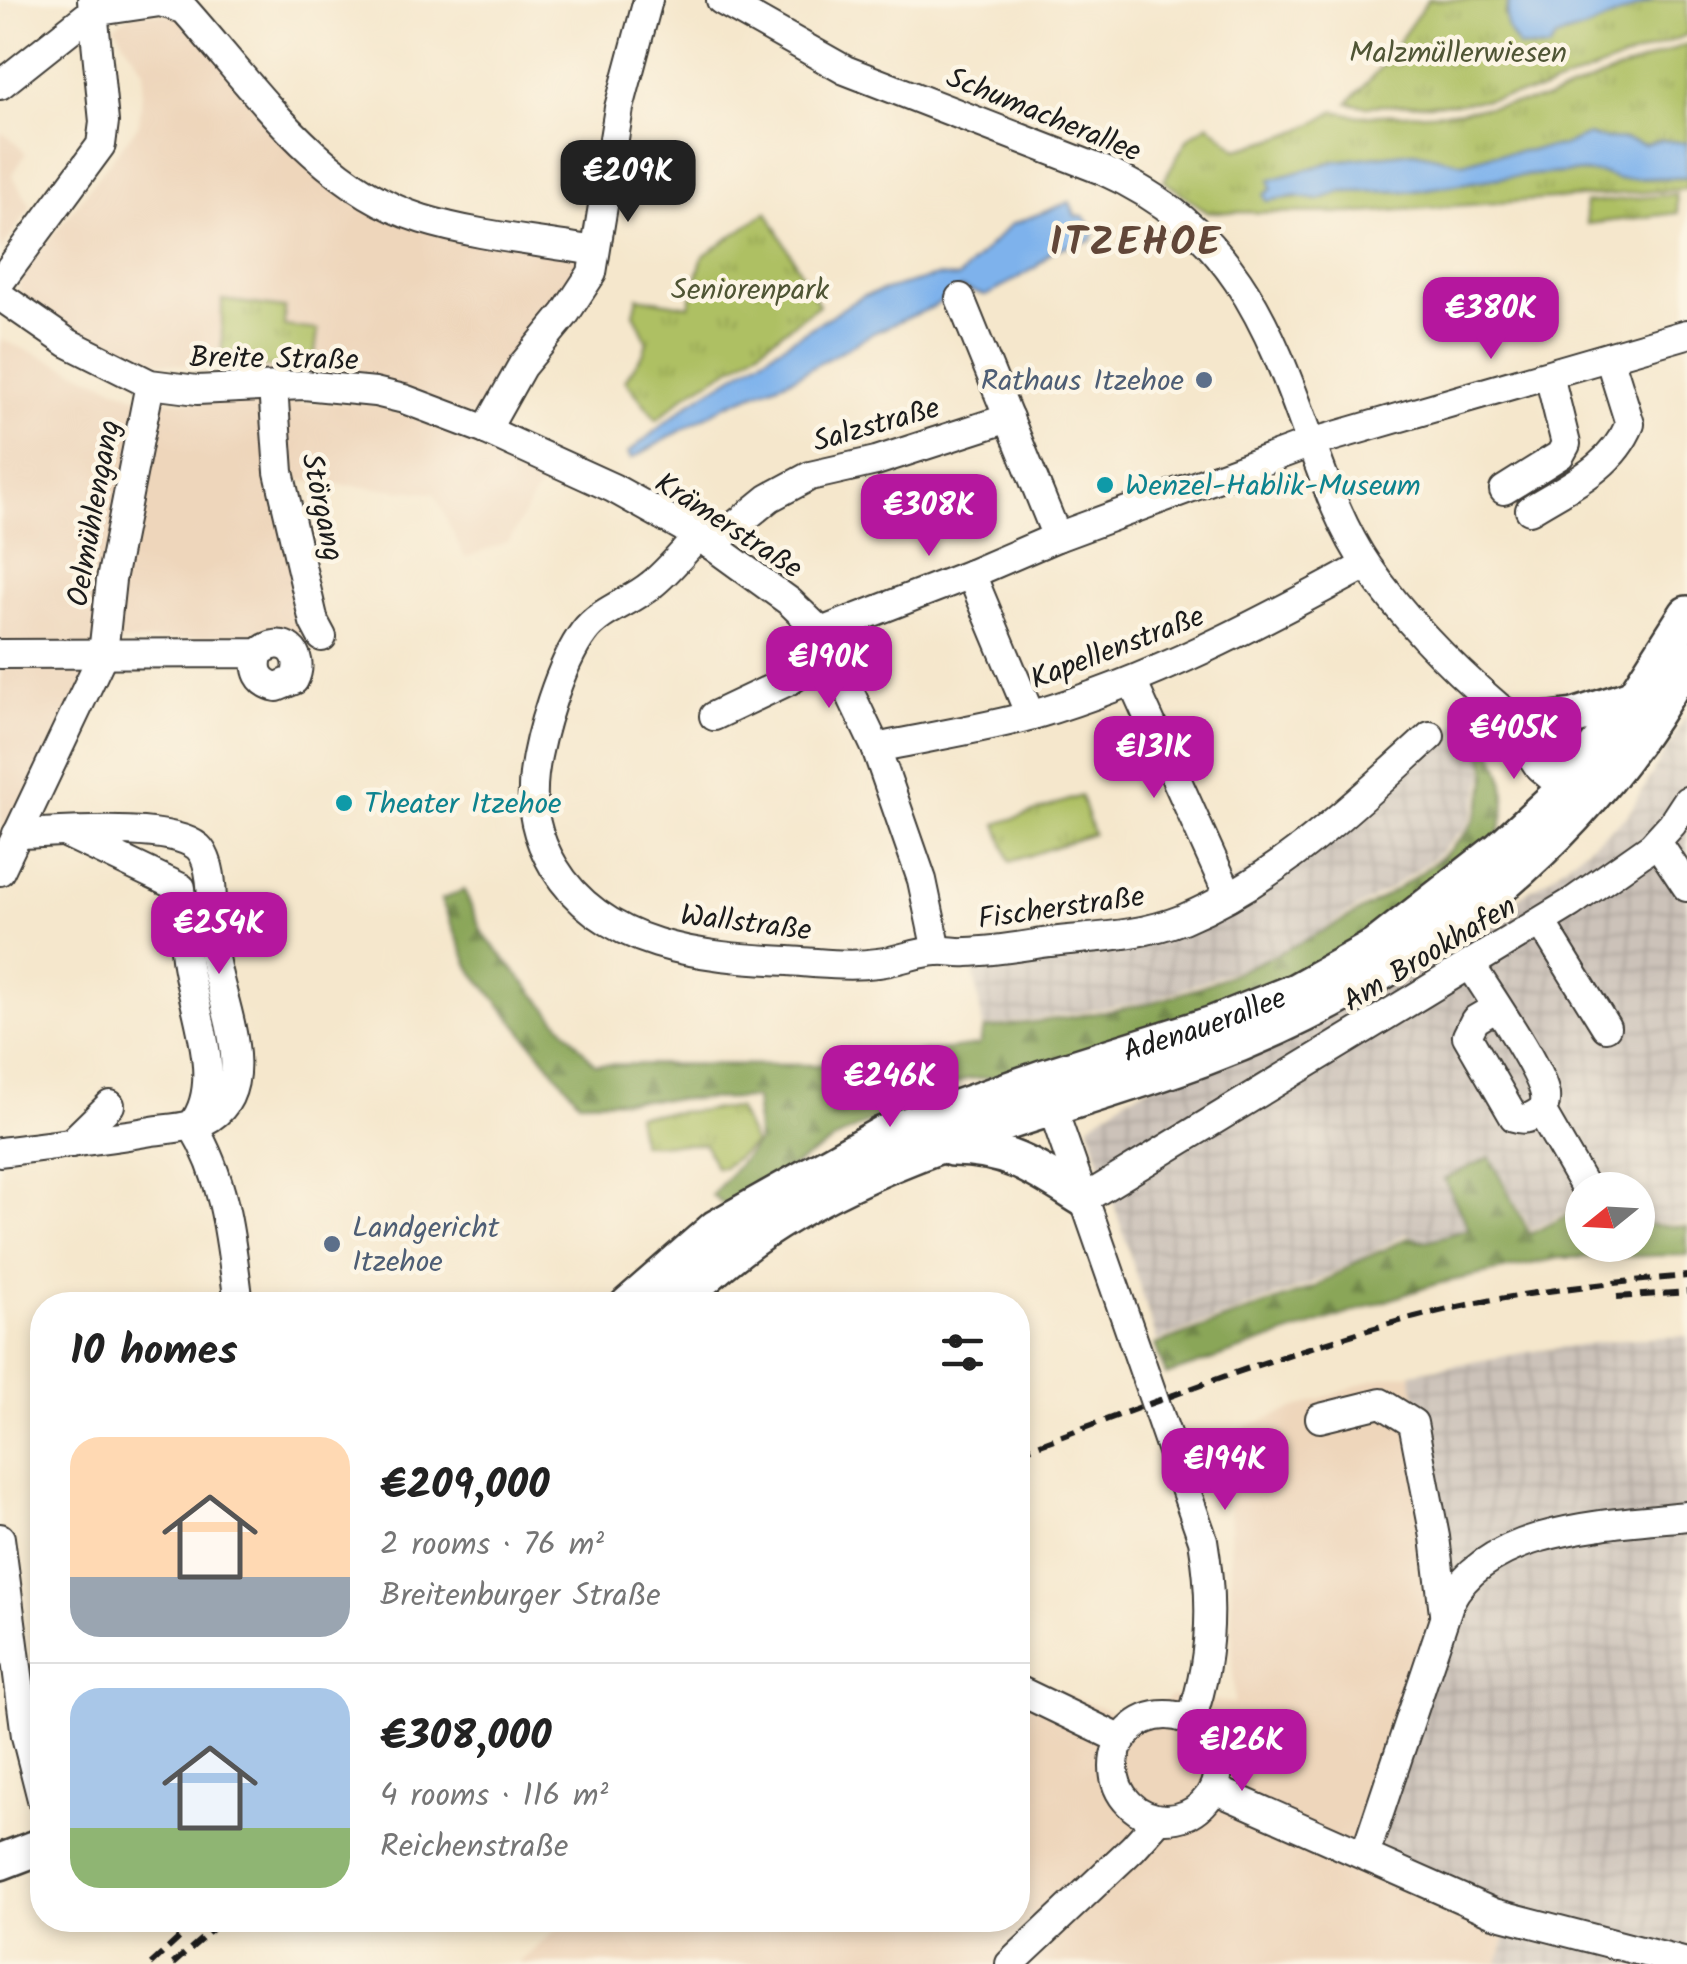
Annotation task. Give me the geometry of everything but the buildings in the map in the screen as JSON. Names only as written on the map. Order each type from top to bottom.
[{"type":"main road","name":"Adenauerallee","points":[[643,1292],[716,1228],[883,1134],[1046,1092],[1199,1060],[1326,1005],[1420,947],[1552,842],[1634,697],[1687,614]]},
{"type":"main road","name":"Adenauerallee","points":[[1583,787],[1658,710],[1687,658]]},
{"type":"main road","points":[[1514,717],[1574,717],[1634,697]]},
{"type":"main road","name":"Adenauerallee","points":[[689,1292],[764,1231],[846,1184],[941,1148],[1046,1092]]},
{"type":"main road","points":[[941,1148],[974,1148],[1022,1160],[1084,1199]]},
{"type":"main road","points":[[0,1862],[30,1851]]},
{"type":"street","points":[[486,430],[522,366],[592,273],[620,108],[648,0]]},
{"type":"street","name":"Schumacherallee","points":[[721,0],[846,70],[1102,170],[1138,187],[1182,218],[1232,271],[1260,313],[1334,504],[1366,565],[1424,638],[1514,717],[1583,787]]},
{"type":"street","points":[[0,86],[11,61],[92,6],[160,2],[184,10],[316,156],[366,193],[436,222],[595,251]]},
{"type":"street","points":[[0,282],[101,145],[104,122],[92,6]]},
{"type":"street","name":"Breite Straße","points":[[0,296],[68,343],[150,384],[198,390],[304,386],[376,392],[486,430],[613,488]]},
{"type":"street","points":[[960,298],[1057,537]]},
{"type":"street","points":[[714,716],[792,679],[826,642],[1057,537],[1311,443],[1687,334]]},
{"type":"street","points":[[1530,510],[1607,462],[1621,445],[1630,424],[1609,357]]},
{"type":"street","points":[[1504,490],[1560,455],[1566,444],[1549,375]]},
{"type":"street","name":"Oelmühlengang","points":[[0,871],[103,654],[111,580],[150,384]]},
{"type":"street","name":"Störgang","points":[[273,387],[280,472],[314,622],[322,637]]},
{"type":"street","name":"Salzstraße","points":[[705,541],[810,476],[876,461],[1009,418]]},
{"type":"street","name":"Krämerstraße","points":[[613,488],[705,541],[790,602],[826,642],[876,748],[922,880],[937,951]]},
{"type":"street","name":"Wallstraße","points":[[705,541],[652,585],[584,631],[572,653],[536,754],[532,814],[545,852],[580,900],[605,922],[662,945],[720,957],[849,964],[878,963],[937,951]]},
{"type":"street","name":"Kapellenstraße","points":[[876,748],[1030,716],[1132,681],[1224,642],[1366,565]]},
{"type":"street","points":[[971,574],[1030,716]]},
{"type":"street","points":[[0,654],[260,654]]},
{"type":"street","points":[[1132,681],[1229,896]]},
{"type":"street","name":"Fischerstraße","points":[[937,951],[966,952],[1144,931],[1184,918],[1229,896],[1308,844],[1430,736]]},
{"type":"street","name":"Am Brookhafen","points":[[1084,1199],[1472,966],[1638,858],[1657,842],[1687,801]]},
{"type":"street","points":[[65,832],[181,888]]},
{"type":"street","points":[[0,1152],[192,1124],[210,1118],[224,1106],[233,1080],[234,1041],[212,949],[206,859],[200,850],[188,840],[136,832],[17,834]]},
{"type":"street","points":[[166,836],[173,848],[181,888],[186,959],[200,1016],[208,1091],[202,1113],[192,1124]]},
{"type":"street","points":[[1657,842],[1687,888]]},
{"type":"street","points":[[1541,922],[1606,1028]]},
{"type":"street","points":[[1472,966],[1497,1007],[1541,1083],[1546,1098],[1541,1111],[1532,1117],[1514,1116],[1468,1036],[1475,1020],[1497,1007]]},
{"type":"street","points":[[1046,1092],[1203,1540],[1208,1584],[1208,1652],[1202,1690],[1191,1719]]},
{"type":"street","points":[[71,1142],[110,1105]]},
{"type":"street","points":[[1541,1111],[1577,1172]]},
{"type":"street","points":[[192,1124],[210,1154],[225,1202],[238,1292]]},
{"type":"street","points":[[1320,1418],[1381,1403],[1413,1423],[1445,1614]]},
{"type":"street","points":[[1436,1439],[1462,1581]]},
{"type":"street","points":[[1365,1855],[1445,1614],[1462,1581],[1486,1560],[1534,1540],[1687,1516]]},
{"type":"street","points":[[0,1538],[30,1752]]},
{"type":"street","points":[[1030,1696],[1120,1739]]},
{"type":"street","points":[[1154,1716],[1191,1719],[1208,1734],[1216,1750],[1219,1772],[1214,1789],[1198,1809],[1181,1818],[1158,1819],[1142,1814],[1124,1798],[1116,1779],[1120,1739],[1129,1728],[1154,1716]]},
{"type":"street","points":[[1214,1789],[1494,1913],[1687,1963]]},
{"type":"street","points":[[1010,1964],[1158,1819]]},
{"type":"shaded area","points":[[137,11],[182,16],[356,199],[590,256],[486,423],[350,378],[163,363],[69,328],[22,299],[18,287],[22,275],[139,124],[144,71],[114,26]]},
{"type":"shaded area","points":[[0,132],[26,154],[12,175],[31,206],[0,252]]},
{"type":"shaded area","points":[[0,339],[137,397],[381,404],[550,467],[509,541],[465,558],[434,493],[278,479],[313,632],[112,643],[0,842]]},
{"type":"shaded area","points":[[1687,714],[1687,1223],[1655,1223],[1655,1172],[1565,1172],[1565,1213],[1531,1230],[1490,1155],[1443,1179],[1467,1228],[1427,1240],[1406,1234],[1311,1284],[1157,1341],[1089,1125],[1127,1097],[1394,980],[1550,877],[1628,815]]},
{"type":"shaded area","points":[[1457,723],[1482,756],[1485,773],[1474,812],[1467,827],[1433,859],[1394,886],[1310,937],[1246,966],[1150,1001],[983,1027],[972,962],[1144,939],[1391,778]]},
{"type":"shaded area","points":[[1687,1336],[1687,1964],[1498,1964],[1508,1929],[1352,1863],[1450,1574],[1411,1373],[1623,1339]]},
{"type":"shaded area","points":[[1411,1373],[1450,1574],[1508,1928],[1498,1964],[518,1964],[554,1932],[1030,1932],[1030,1681],[1116,1714],[1134,1714],[1158,1706],[1172,1696],[1234,1703],[1228,1433],[1372,1380]]},
{"type":"green space","name":"Malzmüllerwiesen","points":[[1428,0],[1510,0],[1504,15],[1531,49],[1542,48],[1556,38],[1653,0],[1687,0],[1687,35],[1541,91],[1462,103],[1348,103],[1380,68]]},
{"type":"green space","points":[[1687,44],[1687,143],[1661,140],[1644,145],[1588,135],[1563,146],[1491,155],[1463,163],[1414,152],[1336,161],[1270,180],[1280,199],[1309,196],[1318,200],[1341,192],[1413,191],[1505,177],[1573,172],[1602,172],[1619,179],[1687,178],[1687,189],[1360,213],[1207,212],[1164,181],[1188,138],[1209,124],[1237,149],[1300,130],[1335,111],[1359,116],[1453,112],[1547,99]]},
{"type":"green space","points":[[1676,194],[1678,213],[1587,224],[1585,203]]},
{"type":"green space","name":"Seniorenpark","points":[[767,212],[819,305],[741,362],[685,395],[657,420],[625,380],[647,341],[634,313],[638,297],[689,306],[703,256]]},
{"type":"green space","points":[[222,300],[285,308],[284,326],[318,330],[313,370],[222,364]]},
{"type":"green space","points":[[1468,716],[1489,745],[1502,774],[1505,806],[1496,841],[1308,973],[1016,1076],[967,1079],[911,1101],[845,1134],[726,1207],[712,1195],[757,1143],[756,1098],[579,1101],[470,968],[441,900],[464,890],[483,934],[595,1064],[819,1065],[979,1045],[984,1029],[1149,1003],[1225,977],[1323,931],[1414,877],[1449,850],[1471,825],[1479,808],[1487,768],[1478,747],[1459,723]]},
{"type":"green space","points":[[1081,796],[1093,834],[1010,862],[997,824]]},
{"type":"green space","points":[[737,1108],[754,1144],[724,1167],[715,1167],[705,1144],[641,1144],[636,1115]]},
{"type":"green space","points":[[1490,1157],[1530,1234],[1565,1216],[1565,1258],[1436,1284],[1166,1375],[1155,1345],[1315,1287],[1354,1263],[1410,1237],[1427,1241],[1469,1229],[1444,1179]]},
{"type":"green space","points":[[1655,1225],[1687,1227],[1687,1255],[1655,1256]]},
{"type":"water","points":[[1510,0],[1653,0],[1556,38],[1549,49],[1519,47],[1507,25]]},
{"type":"water","points":[[1588,135],[1644,145],[1661,140],[1687,143],[1687,177],[1618,179],[1602,173],[1573,172],[1505,177],[1413,191],[1341,192],[1318,200],[1295,196],[1267,201],[1264,195],[1272,189],[1270,180],[1335,161],[1414,152],[1463,163],[1491,155],[1563,146]]},
{"type":"water","points":[[1070,202],[1075,216],[1083,216],[1095,230],[1092,240],[1053,250],[1035,268],[986,296],[961,288],[933,307],[875,332],[793,378],[726,405],[631,459],[628,453],[691,402],[863,296],[937,276],[958,278],[1010,225]]},
{"type":"railway","points":[[1030,1448],[1265,1363],[1415,1317],[1550,1291],[1687,1276]]},
{"type":"railway","points":[[1617,1297],[1687,1292]]},
{"type":"railway","points":[[151,1964],[186,1932]]},
{"type":"railway","points":[[173,1964],[209,1932]]},
{"type":"place","name":"Rathaus Itzehoe","points":[[1204,380]]},
{"type":"place","name":"Wenzel-Hablik-Museum","points":[[1105,485]]},
{"type":"place","name":"Theater Itzehoe","points":[[344,803]]},
{"type":"place","name":"Landgericht Itzehoe","points":[[332,1244]]},
{"type":"district","name":"ITZEHOE","points":[[1136,241]]}]
